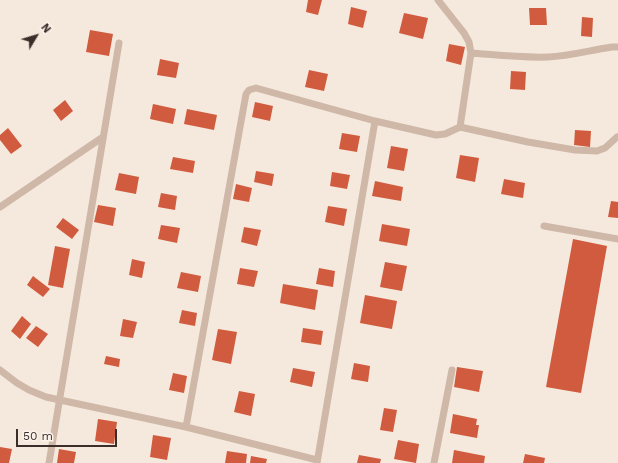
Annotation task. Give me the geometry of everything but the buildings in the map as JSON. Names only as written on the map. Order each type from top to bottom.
[{"type":"lane","points":[[438,0],[464,33],[469,42],[471,53],[460,127]]},
{"type":"lane","points":[[49,463],[119,43]]},
{"type":"lane","points":[[471,53],[504,56],[548,57],[568,55],[612,46],[618,47]]},
{"type":"lane","points":[[186,426],[246,94],[249,90],[256,88],[375,121],[436,135],[444,134],[460,127],[528,142],[597,152],[605,148],[617,137]]},
{"type":"lane","points":[[0,370],[28,390],[46,397],[186,426],[317,461],[375,121]]},
{"type":"lane","points":[[0,207],[103,137]]},
{"type":"lane","points":[[544,226],[618,239]]},
{"type":"lane","points":[[434,463],[452,370]]}]
